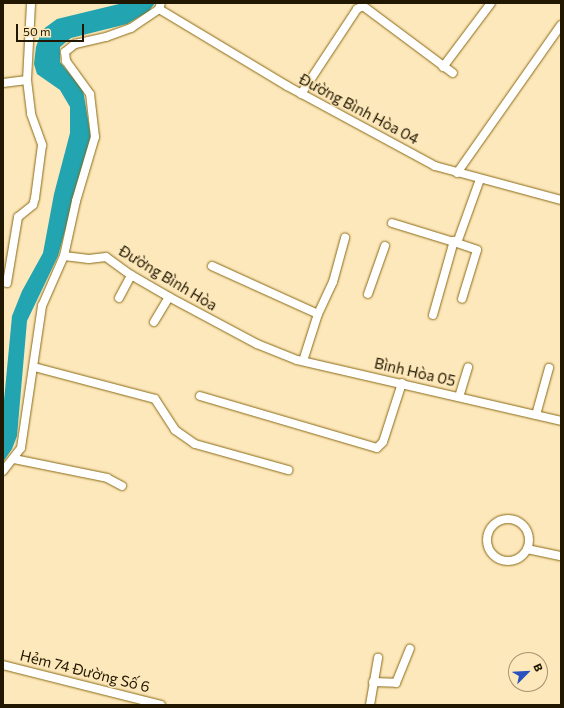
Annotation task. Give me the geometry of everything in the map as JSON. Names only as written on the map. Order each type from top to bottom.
[{"type":"street","points":[[7,283],[18,217],[34,201],[39,179],[42,142],[31,114],[27,80],[31,3]]},
{"type":"street","points":[[443,67],[491,3]]},
{"type":"street","points":[[3,471],[14,459],[21,448],[42,306],[64,256],[76,201],[95,137],[90,94],[66,61],[65,52],[75,44],[106,37],[131,28],[160,6]]},
{"type":"street","name":"Đường Bình Hòa 04","points":[[160,6],[302,94],[435,166],[561,200]]},
{"type":"street","points":[[302,94],[357,9],[363,6],[453,73]]},
{"type":"street","points":[[457,172],[561,25]]},
{"type":"street","points":[[3,83],[27,80]]},
{"type":"street","points":[[433,314],[455,242],[480,179]]},
{"type":"street","points":[[392,223],[477,250],[462,299]]},
{"type":"street","points":[[303,361],[318,314],[333,282],[345,238]]},
{"type":"street","points":[[368,294],[385,246]]},
{"type":"street","name":"Đường Bình Hòa","points":[[64,256],[89,259],[106,257],[131,275],[169,297],[265,347]]},
{"type":"street","points":[[212,266],[318,314]]},
{"type":"street","points":[[119,298],[131,275]]},
{"type":"street","points":[[154,322],[169,297]]},
{"type":"street","name":"Bình Hòa 05","points":[[265,347],[303,361],[561,421]]},
{"type":"street","points":[[34,367],[155,399],[175,430],[196,444],[288,470]]},
{"type":"street","points":[[459,397],[468,367]]},
{"type":"street","points":[[536,415],[549,368]]},
{"type":"street","points":[[200,396],[378,448],[383,442],[402,383]]},
{"type":"street","points":[[14,459],[107,478],[122,486]]},
{"type":"street","points":[[515,520],[528,532],[527,549],[518,558],[501,559],[489,547],[490,530],[498,522],[515,520]]},
{"type":"street","points":[[527,549],[561,556]]},
{"type":"street","points":[[373,682],[396,684],[410,649]]},
{"type":"street","points":[[370,705],[378,658]]},
{"type":"street","name":"Hẻm 74 Đường Số 6","points":[[3,665],[161,705]]},
{"type":"water","points":[[123,3],[155,3],[149,11],[127,24],[71,38],[60,47],[60,62],[83,90],[91,137],[58,256],[27,321],[17,436],[12,449],[3,462],[3,411],[12,316],[22,291],[43,253],[54,194],[70,133],[70,107],[60,90],[37,74],[34,64],[36,47],[42,30],[57,19]]}]
